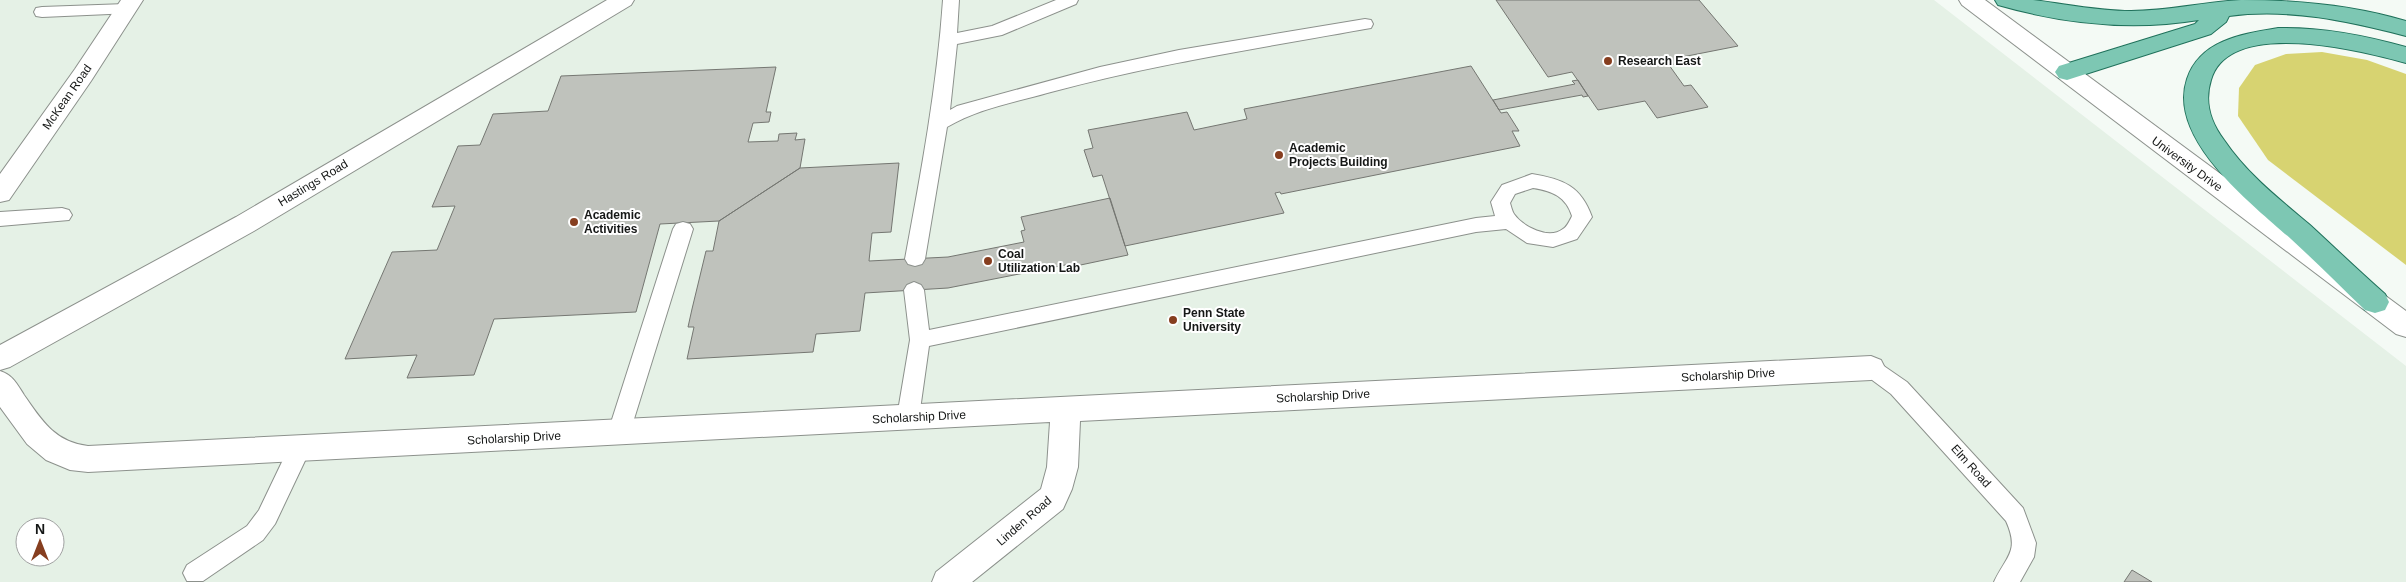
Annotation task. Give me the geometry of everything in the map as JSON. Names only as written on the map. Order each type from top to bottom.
[{"type":"main road","points":[[2006,0],[2036,9],[2074,16],[2118,18],[2174,16],[2260,6],[2326,10],[2361,16],[2406,29]]},
{"type":"main road","points":[[2067,72],[2203,29],[2229,9]]},
{"type":"main road","points":[[2375,302],[2244,183],[2205,130],[2197,110],[2194,91],[2204,64],[2225,48],[2266,36],[2300,35],[2333,38],[2367,44],[2406,55]]},
{"type":"street","name":"Hastings Road","points":[[0,359],[245,224],[622,0]]},
{"type":"street","name":"University Drive","points":[[1970,0],[2142,131],[2406,326]]},
{"type":"street","name":"McKean Road","points":[[0,193],[83,75],[129,5]]},
{"type":"street","name":"Scholarship Drive","points":[[0,383],[41,439],[55,450],[68,456],[88,459],[1871,368]]},
{"type":"street","name":"Linden Road","points":[[948,582],[1052,499],[1062,475],[1065,409]]},
{"type":"lane","points":[[915,259],[939,124],[951,0]]},
{"type":"lane","points":[[948,40],[996,31],[1070,0]]},
{"type":"lane","points":[[42,12],[129,5]]},
{"type":"lane","points":[[939,124],[963,110],[1100,73],[1179,56],[1365,24]]},
{"type":"lane","points":[[0,219],[62,215]]},
{"type":"lane","points":[[920,340],[1476,225],[1507,222]]},
{"type":"lane","points":[[619,432],[683,229]]},
{"type":"lane","points":[[908,418],[920,340],[914,290]]},
{"type":"lane","name":"Elm Road","points":[[1871,368],[1899,388],[2015,515],[2026,537],[2023,558],[2006,582]]},
{"type":"lane","points":[[195,573],[255,533],[267,518],[300,448]]},
{"type":"shaded area","name":"Penn State University","points":[[0,0],[1934,0],[2406,366],[2406,582],[0,582]]},
{"type":"shaded area","points":[[2322,52],[2367,60],[2406,74],[2406,265],[2268,160],[2238,116],[2239,88],[2255,65],[2286,54]]},
{"type":"building","name":"Research East","points":[[1496,0],[1699,0],[1738,46],[1677,58],[1681,63],[1669,65],[1684,86],[1691,85],[1708,107],[1657,118],[1645,101],[1598,110],[1572,72],[1548,77]]},
{"type":"building","name":"Academic Projects Building","points":[[1471,66],[1501,113],[1507,112],[1519,131],[1512,131],[1520,146],[1281,194],[1280,192],[1275,193],[1284,213],[1125,246],[1102,175],[1093,177],[1084,150],[1093,148],[1088,130],[1187,112],[1194,130],[1247,119],[1244,109]]},
{"type":"building","name":"Academic Activities","points":[[776,67],[766,112],[771,112],[769,122],[753,123],[748,142],[778,141],[779,134],[797,133],[795,140],[805,139],[800,168],[719,221],[660,224],[636,312],[494,319],[474,375],[407,378],[417,355],[345,359],[392,252],[437,250],[455,206],[432,207],[458,146],[480,145],[493,114],[548,111],[561,76]]},
{"type":"building","points":[[1578,80],[1588,96],[1583,97],[1582,95],[1499,110],[1493,100],[1575,84],[1572,81]]},
{"type":"building","name":"Coal Utilization Lab","points":[[899,163],[891,232],[872,233],[869,261],[948,257],[1024,242],[1021,231],[1025,230],[1021,217],[1110,198],[1128,255],[1071,267],[1070,264],[948,288],[865,293],[860,331],[816,334],[813,352],[687,359],[694,327],[688,327],[692,309],[706,251],[713,251],[719,221],[800,168]]},
{"type":"building","points":[[2132,570],[2152,582],[2124,582]]},
{"type":"place","name":"Research East","points":[[1608,61]]},
{"type":"place","name":"Academic Projects Building","points":[[1279,155]]},
{"type":"place","name":"Academic Activities","points":[[574,222]]},
{"type":"place","name":"Coal Utilization Lab","points":[[988,261]]},
{"type":"place","name":"Penn State University","points":[[1173,320]]}]
